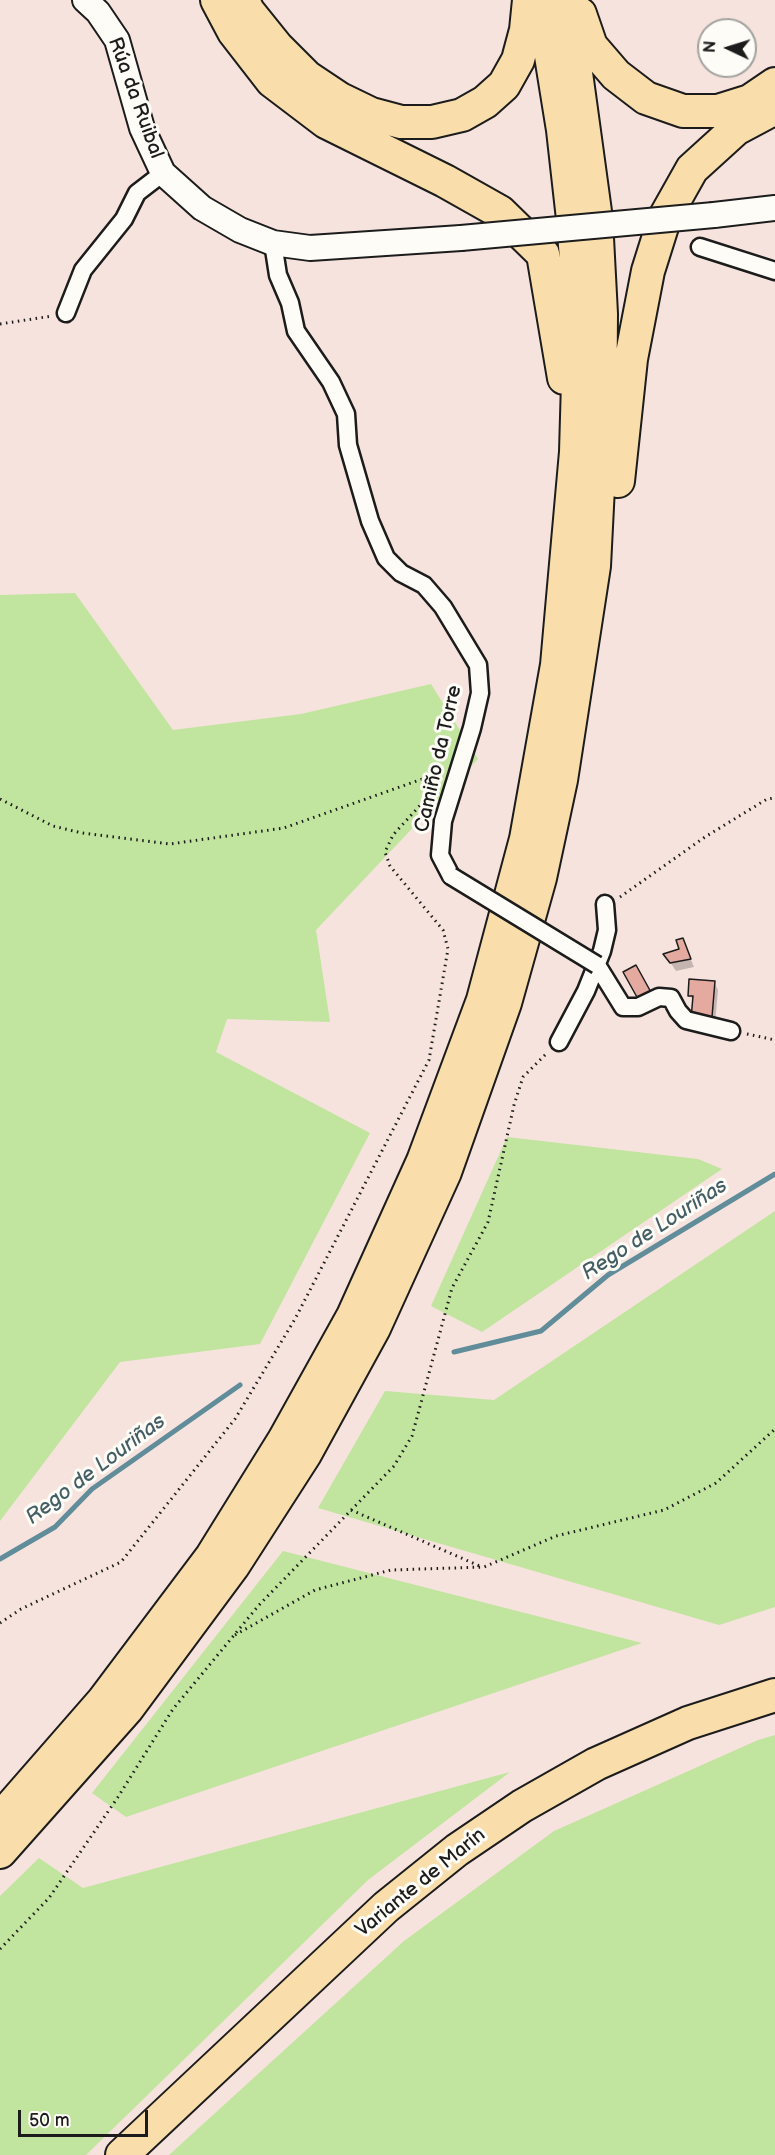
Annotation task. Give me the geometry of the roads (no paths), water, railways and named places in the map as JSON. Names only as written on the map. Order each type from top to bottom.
[{"type":"highway","points":[[217,0],[234,32],[272,81],[326,122],[446,181],[500,212],[543,254],[576,452]]},
{"type":"highway","points":[[243,0],[248,11],[276,47],[307,76],[340,99],[371,114],[401,122],[432,122],[462,116],[485,102],[504,84],[518,60],[526,30],[529,0]]},
{"type":"highway","points":[[0,1819],[103,1701],[212,1556],[284,1440],[353,1316],[423,1161],[483,1000],[526,839],[557,665],[576,452],[580,312],[574,231],[563,130],[542,0]]},
{"type":"highway","points":[[0,1852],[127,1708],[233,1566],[305,1454],[374,1328],[445,1172],[505,1003],[540,878],[578,682],[594,554],[600,447],[601,314],[596,219],[566,0]]},
{"type":"highway","points":[[576,0],[591,46],[616,75],[646,98],[683,111],[718,111],[750,101],[775,84]]},
{"type":"highway","points":[[578,682],[607,579],[631,359],[648,271],[665,217],[692,169],[736,129],[775,108]]},
{"type":"highway","name":"Variante de Marín","points":[[122,2155],[386,1907],[457,1850],[522,1806],[596,1764],[688,1723],[775,1695]]},
{"type":"street","name":"Rúa da Ruibal","points":[[86,0],[98,12],[117,40],[142,128],[163,173],[202,208],[240,230],[273,243],[310,248],[333,248],[775,208]]},
{"type":"street","points":[[66,314],[83,270],[124,219],[137,193],[163,173]]},
{"type":"street","name":"Camiño da Torre","points":[[273,243],[278,275],[290,303],[296,331],[331,382],[346,414],[348,445],[370,521],[386,558],[401,573],[424,585],[443,607],[478,665],[480,693],[472,728],[443,821],[440,855],[451,876],[597,965]]},
{"type":"street","points":[[700,247],[775,271]]},
{"type":"street","points":[[559,1042],[571,1023],[597,965],[607,930],[605,904]]},
{"type":"street","points":[[597,965],[623,1007],[638,1007],[659,997],[671,998],[686,1020],[730,1031]]},
{"type":"waterway","name":"Rego de Louriñas","points":[[454,1352],[541,1331],[608,1275],[775,1174]]},
{"type":"waterway","name":"Rego de Louriñas","points":[[0,1559],[55,1527],[92,1489],[240,1385]]}]
